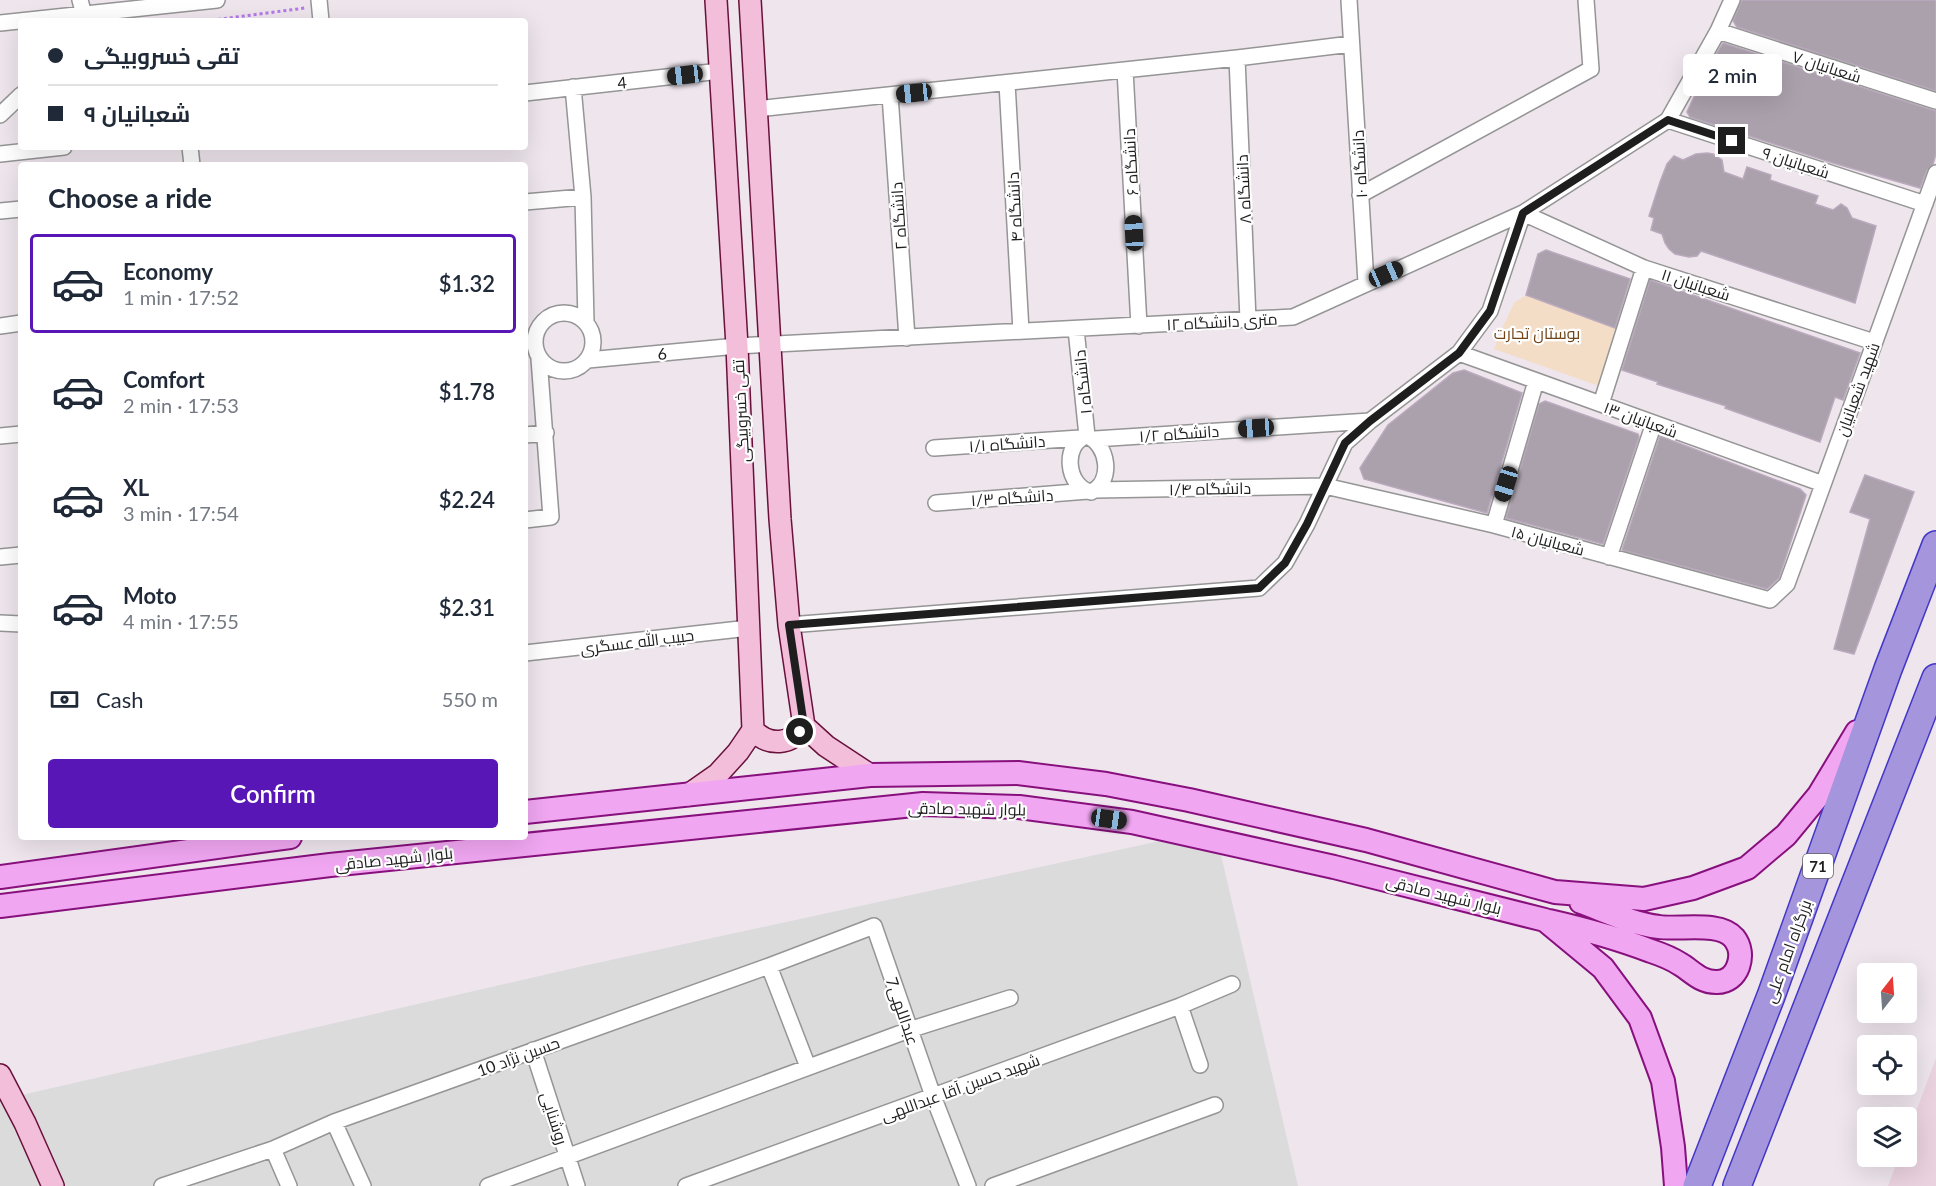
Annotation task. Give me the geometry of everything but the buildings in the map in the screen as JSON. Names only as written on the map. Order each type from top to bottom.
[{"type":"highway","name":"بزرگراه امام علی","points":[[1697,1186],[1771,996],[1888,669],[1936,545]]},
{"type":"highway","name":"71","points":[[1737,1186],[1936,678]]},
{"type":"main road","name":"تقی خسروبیگی","points":[[716,0],[737,346],[753,730]]},
{"type":"main road","name":"تقی خسروبیگی","points":[[750,0],[780,519],[789,625],[804,726]]},
{"type":"main road","name":"بلوار شهید صادقی","points":[[528,812],[870,775],[1018,773],[1106,784],[1189,800],[1366,840],[1555,892],[1644,899],[1693,888],[1747,868],[1786,835],[1819,795],[1854,738],[1888,669]]},
{"type":"main road","points":[[688,795],[718,774],[738,752],[753,730],[765,740],[780,742],[794,737],[804,726],[826,746],[870,775]]},
{"type":"main road","name":"بلوار شهید صادقی","points":[[0,906],[330,865],[923,804],[1019,807],[1132,822],[1334,867],[1545,920],[1603,968],[1640,1018],[1663,1081],[1673,1147],[1676,1186]]},
{"type":"main road","points":[[0,877],[268,840]]},
{"type":"main road","points":[[1545,920],[1603,934],[1652,951],[1680,963],[1702,980],[1718,982],[1730,978],[1740,962],[1740,950],[1736,940],[1729,933],[1717,929],[1660,927],[1633,922],[1555,892]]},
{"type":"main road","points":[[0,1075],[25,1123],[53,1186]]},
{"type":"street","points":[[37,18],[217,0]]},
{"type":"street","points":[[319,0],[321,18]]},
{"type":"street","name":"دانشگاه ۱۰","points":[[1349,0],[1366,283]]},
{"type":"street","points":[[1360,195],[1591,69],[1586,0]]},
{"type":"street","name":"۱۲ متری دانشگاه","points":[[770,344],[1293,317],[1523,213],[1668,120],[1718,31],[1732,0]]},
{"type":"street","points":[[0,23],[18,21]]},
{"type":"street","name":"شعبانیان ۷","points":[[1718,31],[1936,101]]},
{"type":"street","points":[[756,109],[1352,44]]},
{"type":"street","name":"دانشگاه ۸","points":[[1237,58],[1248,320]]},
{"type":"street","name":"دانشگاه ۶","points":[[1125,70],[1139,326]]},
{"type":"street","name":"4","points":[[528,93],[720,71]]},
{"type":"street","name":"دانشگاه ۴","points":[[1007,83],[1021,332]]},
{"type":"street","points":[[539,359],[554,370],[573,371],[588,360],[593,349],[594,337],[586,322],[583,197],[573,87]]},
{"type":"street","name":"دانشگاه ۲","points":[[890,95],[907,338]]},
{"type":"street","points":[[0,115],[18,98]]},
{"type":"street","name":"شعبانیان ۹","points":[[1668,120],[1925,204]]},
{"type":"street","points":[[0,154],[37,150]]},
{"type":"street","name":"شهید شعبانیان","points":[[1770,600],[1787,584],[1936,173]]},
{"type":"street","points":[[528,202],[583,197]]},
{"type":"street","points":[[0,211],[18,209]]},
{"type":"street","points":[[789,625],[1259,588],[1285,563],[1307,524],[1345,443],[1459,353],[1490,311],[1523,213]]},
{"type":"street","name":"شعبانیان ۱۱","points":[[1523,213],[1644,268],[1874,342]]},
{"type":"street","points":[[1601,404],[1644,268]]},
{"type":"street","points":[[528,520],[551,517],[546,434],[539,359],[534,341],[533,324],[554,314],[571,313],[586,322]]},
{"type":"street","points":[[0,326],[18,323]]},
{"type":"street","name":"دانشگاه ۱","points":[[1076,329],[1087,438]]},
{"type":"street","name":"6","points":[[588,360],[770,344]]},
{"type":"street","name":"شعبانیان ۱۳","points":[[1459,353],[1823,484]]},
{"type":"street","points":[[1494,525],[1536,381]]},
{"type":"street","name":"دانشگاه ۱/۲","points":[[1087,438],[1370,421]]},
{"type":"street","points":[[1609,557],[1654,423]]},
{"type":"street","points":[[0,436],[18,434]]},
{"type":"street","points":[[528,435],[546,434]]},
{"type":"street","points":[[1087,438],[1104,450],[1106,459],[1103,478],[1092,491],[1081,489],[1071,472],[1072,451],[1087,438]]},
{"type":"street","name":"دانشگاه ۱/۱","points":[[934,448],[1087,438]]},
{"type":"street","name":"شعبانیان ۱۵","points":[[1325,486],[1494,525],[1770,600]]},
{"type":"street","name":"دانشگاه ۱/۴","points":[[1092,491],[1325,486]]},
{"type":"street","name":"دانشگاه ۱/۳","points":[[936,503],[1092,491]]},
{"type":"street","points":[[0,557],[18,555]]},
{"type":"street","points":[[0,623],[18,624]]},
{"type":"street","name":"حبیب الله عسگری","points":[[528,653],[749,628]]},
{"type":"street","name":"حسین نژاد 10","points":[[162,1186],[273,1149],[334,1122],[874,926]]},
{"type":"street","name":"عبداللهی7","points":[[874,926],[909,1030],[968,1186]]},
{"type":"street","points":[[769,966],[808,1068]]},
{"type":"street","name":"شهید حسین آقا عبداللهی","points":[[686,1186],[1180,1006],[1232,984]]},
{"type":"street","points":[[488,1186],[909,1030],[1010,998]]},
{"type":"street","points":[[1180,1006],[1200,1065]]},
{"type":"street","name":"روشنایی","points":[[533,1050],[577,1186]]},
{"type":"street","points":[[993,1186],[1215,1105]]},
{"type":"street","points":[[334,1122],[363,1186]]},
{"type":"street","points":[[273,1149],[289,1186]]},
{"type":"path","points":[[233,18],[306,8],[307,14]]},
{"type":"shaded area","points":[[1215,829],[1298,1186],[0,1186],[0,1100],[583,966]]},
{"type":"shaded area","points":[[1936,1058],[1936,1186],[1888,1186],[1895,1167],[1917,1167],[1917,1109]]},
{"type":"green space","name":"بوستان تجارت","points":[[1526,295],[1616,328],[1599,386],[1494,349],[1514,303]]},
{"type":"route","points":[[800,732],[804,726],[789,625],[1259,588],[1285,563],[1307,524],[1345,443],[1459,353],[1490,311],[1523,213],[1668,120],[1732,141]]}]
